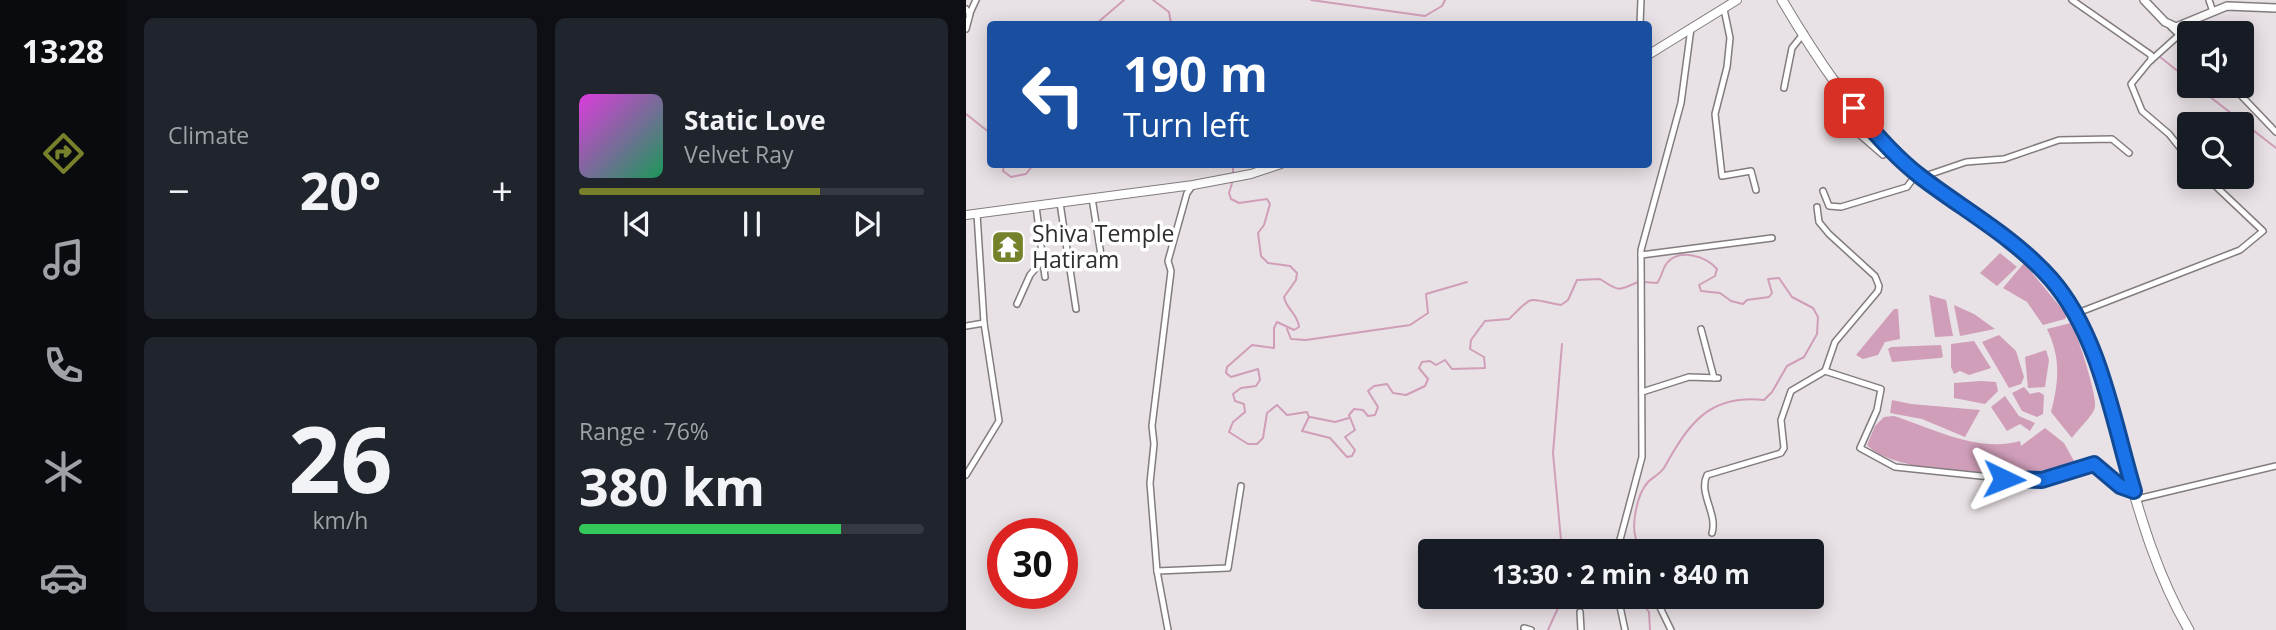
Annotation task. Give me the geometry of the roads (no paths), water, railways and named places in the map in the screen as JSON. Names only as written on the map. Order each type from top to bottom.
[{"type":"main road","points":[[1652,52],[1737,0]]},
{"type":"main road","points":[[1782,0],[1854,108],[1890,149],[1919,175],[1995,229],[2033,260],[2052,280],[2075,314],[2100,375],[2166,590],[2189,630]]},
{"type":"main road","points":[[966,215],[1193,185],[1269,168]]},
{"type":"street","points":[[966,29],[967,13],[976,0]]},
{"type":"street","points":[[1640,21],[1641,0]]},
{"type":"street","points":[[2072,0],[2151,54],[2153,59]]},
{"type":"street","points":[[2144,0],[2177,33]]},
{"type":"street","points":[[2209,0],[2213,12]]},
{"type":"street","points":[[2171,27],[2186,25],[2226,3],[2276,8]]},
{"type":"street","points":[[1724,9],[1730,38],[1727,67],[1714,114],[1722,176],[1751,171],[1756,190]]},
{"type":"street","points":[[1621,539],[1641,470],[1641,255],[1647,218],[1681,103],[1691,28]]},
{"type":"street","points":[[1784,88],[1792,48],[1804,33]]},
{"type":"street","points":[[2177,37],[2159,52],[2131,85],[2142,111],[2177,144]]},
{"type":"street","points":[[1836,80],[1829,92],[1830,97],[1853,129],[1883,155],[1890,149]]},
{"type":"street","points":[[2243,98],[2276,132]]},
{"type":"street","points":[[1823,191],[1829,206],[1840,207],[1907,187],[1919,175],[1966,163],[2004,159],[2059,140],[2112,139],[2129,153]]},
{"type":"street","points":[[1168,630],[1157,571],[1150,483],[1154,444],[1152,426],[1171,271],[1168,261],[1187,193],[1193,185]]},
{"type":"street","points":[[2075,314],[2240,250],[2259,237],[2263,231],[2219,189]]},
{"type":"street","points":[[1092,198],[1101,255]]},
{"type":"street","points":[[1059,203],[1076,309]]},
{"type":"street","points":[[1036,206],[1045,277]]},
{"type":"street","points":[[1712,533],[1713,521],[1704,482],[1707,475],[1781,453],[1784,448],[1781,420],[1791,391],[1825,371],[1835,342],[1865,310],[1879,286],[1875,276],[1819,222],[1816,207]]},
{"type":"street","points":[[966,475],[999,421],[984,323],[977,214]]},
{"type":"street","points":[[1641,255],[1772,238]]},
{"type":"street","points":[[1017,304],[1030,275],[1042,261]]},
{"type":"street","points":[[1021,275],[1030,275]]},
{"type":"street","points":[[966,326],[984,323]]},
{"type":"street","points":[[1642,392],[1689,377],[1716,378],[1701,329]]},
{"type":"street","points":[[1825,371],[1881,389],[1877,410],[1860,447],[1895,467],[1945,474],[2042,480],[2094,464],[2135,495],[2276,466]]},
{"type":"street","points":[[1157,571],[1228,568],[1241,486]]},
{"type":"street","points":[[1621,609],[1625,630]]},
{"type":"street","points":[[1661,609],[1671,630]]},
{"type":"street","points":[[1580,612],[1581,630]]},
{"type":"waterway","points":[[1100,21],[1124,0]]},
{"type":"waterway","points":[[1153,0],[1169,12],[1170,21]]},
{"type":"waterway","points":[[1311,0],[1425,16],[1442,6],[1445,0]]},
{"type":"waterway","points":[[2077,0],[2155,54]]},
{"type":"waterway","points":[[2160,57],[2177,70]]},
{"type":"waterway","points":[[2211,98],[2276,148]]},
{"type":"waterway","points":[[966,114],[987,131]]},
{"type":"waterway","points":[[1003,168],[1003,171],[1011,177],[1026,174],[1031,168]]},
{"type":"waterway","points":[[1233,168],[1233,175]]},
{"type":"waterway","points":[[1233,180],[1229,193],[1231,199],[1239,203],[1267,199],[1270,204],[1264,225],[1258,233],[1261,256],[1268,263],[1290,266],[1297,273],[1296,280],[1284,297],[1299,327],[1294,330],[1277,322],[1274,328],[1274,348],[1252,345],[1227,367],[1226,373],[1231,377],[1258,369],[1260,380],[1256,386],[1241,388],[1233,394],[1235,401],[1244,404],[1245,412],[1233,422],[1229,432],[1248,444],[1257,444],[1263,438],[1267,413],[1277,405],[1287,415],[1307,412],[1309,417],[1302,431],[1330,438],[1347,457],[1352,456],[1355,450],[1345,437],[1355,430],[1349,415],[1354,409],[1363,410],[1368,416],[1375,415],[1378,407],[1368,391],[1374,386],[1387,384],[1393,393],[1406,395],[1425,386],[1428,379],[1419,368],[1422,362],[1430,361],[1436,365],[1445,360],[1452,369],[1485,368],[1484,357],[1470,349],[1471,340],[1485,321],[1509,319],[1532,300],[1561,305],[1568,300],[1577,280],[1600,279],[1618,289],[1638,282]]},
{"type":"waterway","points":[[1636,539],[1635,518],[1644,487],[1661,472],[1691,426],[1714,408],[1728,402],[1764,400],[1772,392],[1787,366],[1804,357],[1817,334],[1818,317],[1813,308],[1792,297],[1779,278],[1768,279],[1772,293],[1769,297],[1747,300],[1743,304],[1731,301],[1720,293],[1701,291],[1699,285],[1715,276],[1717,269],[1700,257],[1685,255],[1672,258],[1665,265],[1657,283],[1644,282]]},
{"type":"waterway","points":[[1287,329],[1291,339],[1306,340],[1410,325],[1428,313],[1426,294],[1467,282]]},
{"type":"waterway","points":[[1561,539],[1553,453],[1562,344]]},
{"type":"waterway","points":[[1310,417],[1335,422],[1349,418]]},
{"type":"waterway","points":[[1548,630],[1558,609]]},
{"type":"waterway","points":[[1647,609],[1650,630]]},
{"type":"place","name":"Shiva Temple Hatiram","points":[[1008,247]]}]
